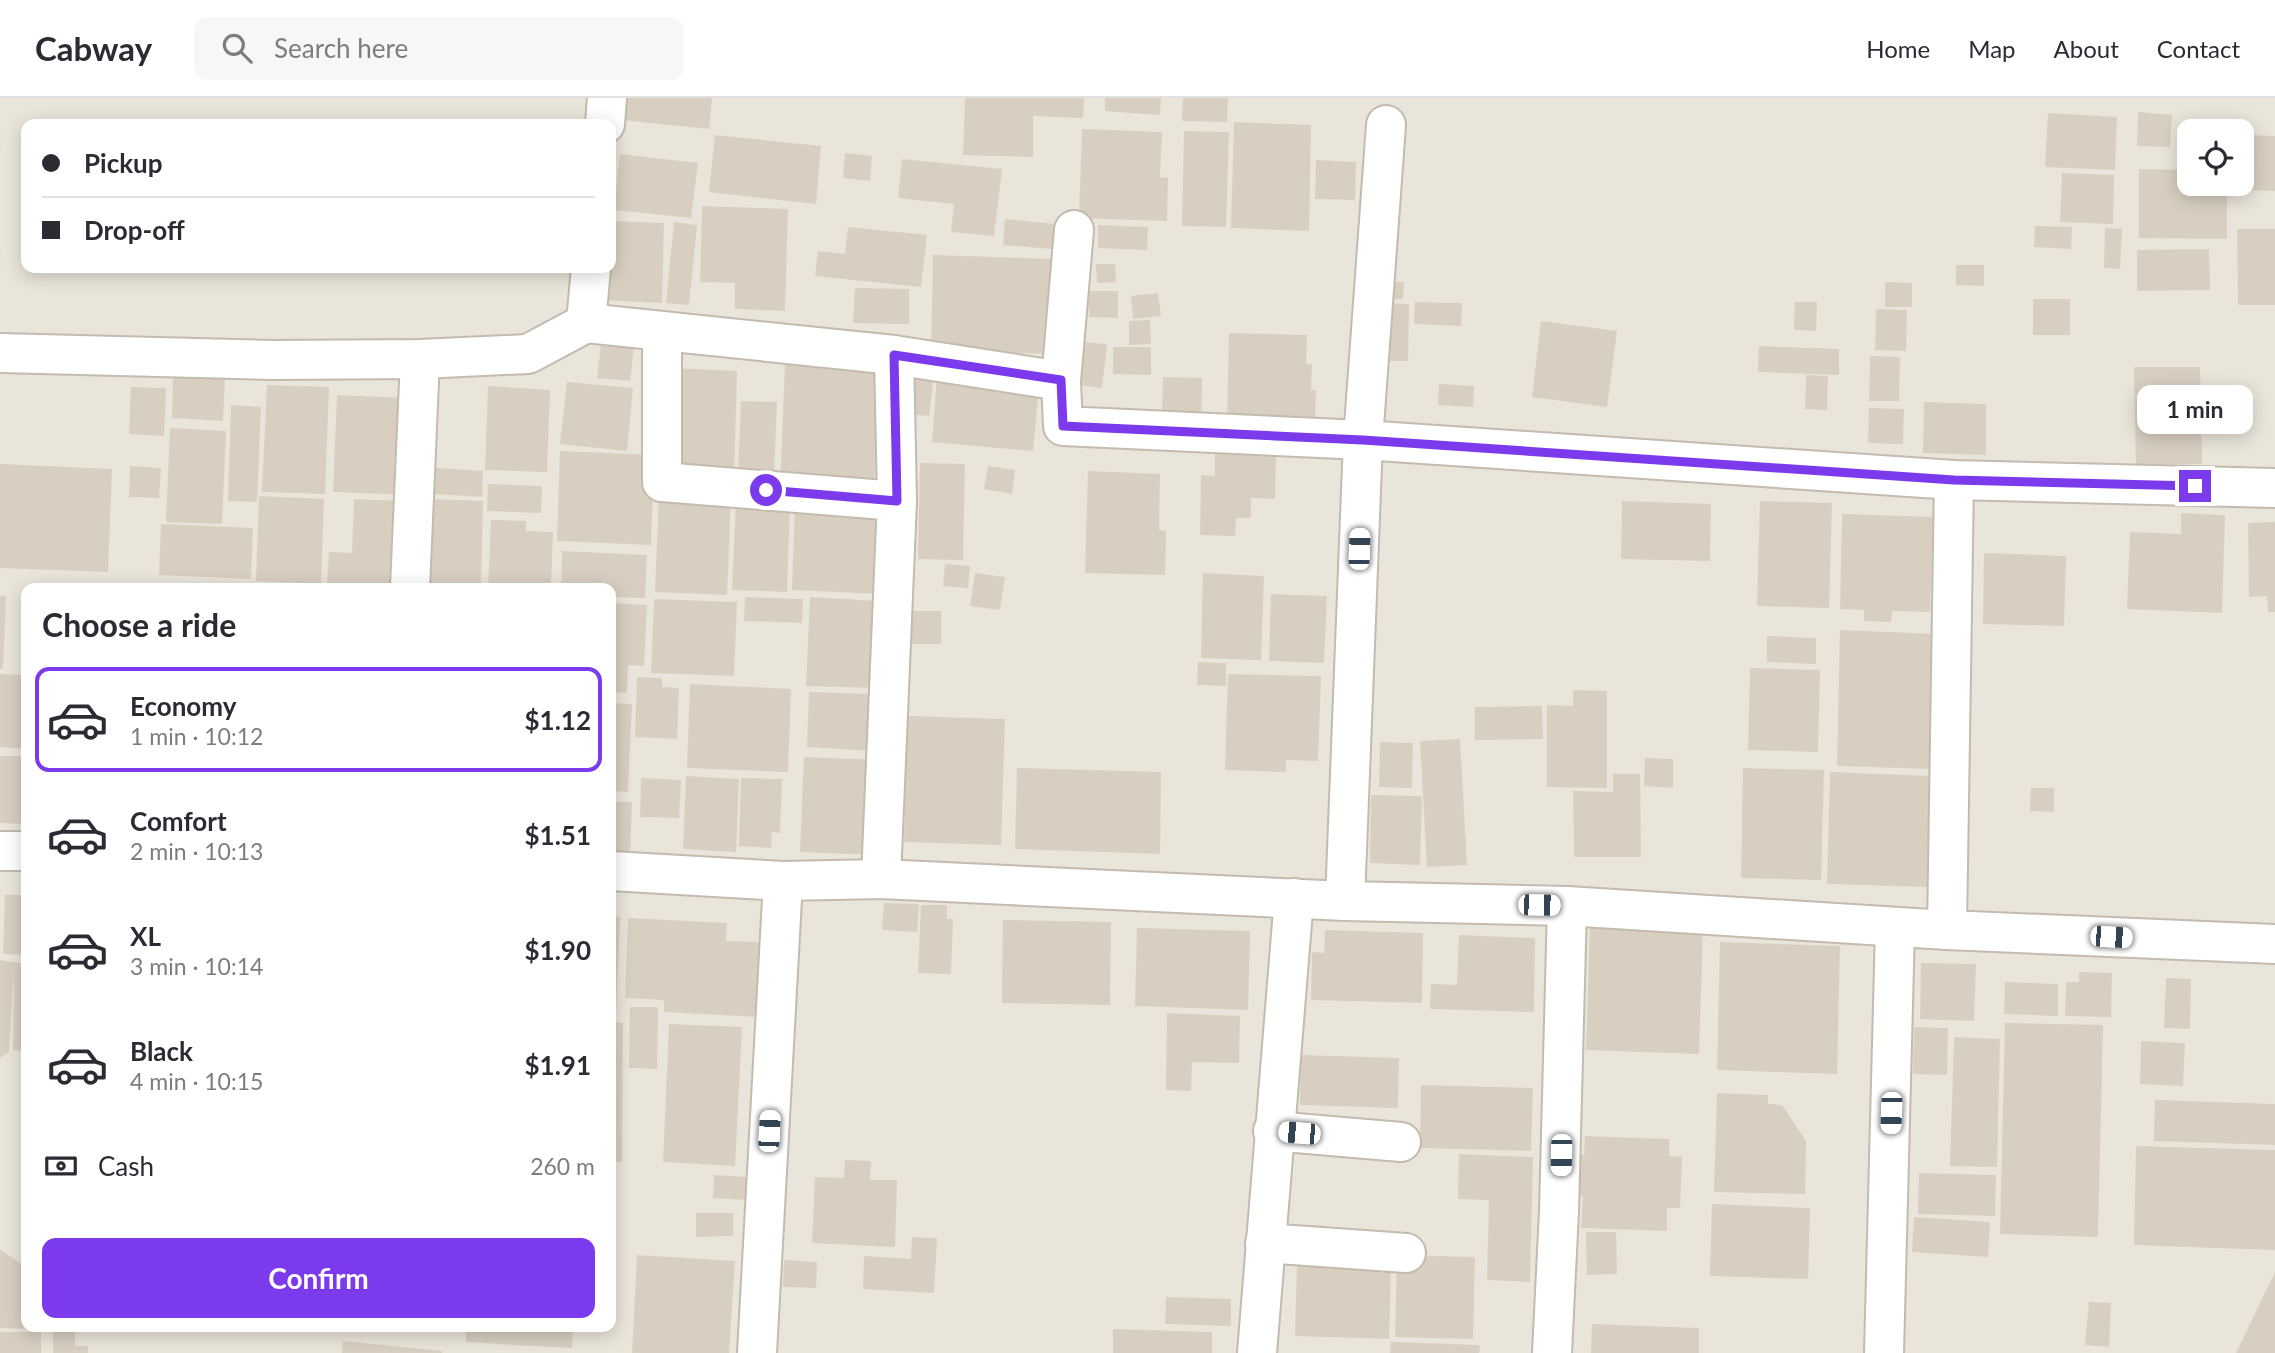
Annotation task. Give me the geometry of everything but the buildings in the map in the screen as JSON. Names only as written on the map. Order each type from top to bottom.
[{"type":"street","points":[[605,119],[607,98]]},
{"type":"street","points":[[1345,901],[1363,440],[1386,125]]},
{"type":"street","points":[[1074,230],[1061,380],[1063,426],[1363,440],[1954,480],[2275,488]]},
{"type":"street","points":[[586,324],[591,273]]},
{"type":"street","points":[[0,353],[272,360],[420,359],[528,354],[586,324],[894,355],[1061,380]]},
{"type":"street","points":[[662,332],[662,482],[897,501]]},
{"type":"street","points":[[881,879],[897,501],[894,355]]},
{"type":"street","points":[[410,583],[420,359]]},
{"type":"street","points":[[1947,930],[1954,480]]},
{"type":"street","points":[[0,851],[21,851]]},
{"type":"street","points":[[616,871],[783,881],[881,879],[1345,901],[1567,906],[1947,930],[2275,944]]},
{"type":"street","points":[[757,1353],[783,881]]},
{"type":"street","points":[[1257,1353],[1294,898]]},
{"type":"street","points":[[1552,1353],[1559,1211],[1567,906]]},
{"type":"street","points":[[1884,1353],[1895,927]]},
{"type":"street","points":[[1273,1131],[1401,1142]]},
{"type":"street","points":[[1265,1243],[1406,1254]]},
{"type":"shaded area","points":[[0,98],[2275,98],[2275,1353],[0,1353]]},
{"type":"route","points":[[766,490],[897,501],[894,355],[1061,380],[1063,426],[1363,440],[1954,480],[2195,486]]}]
